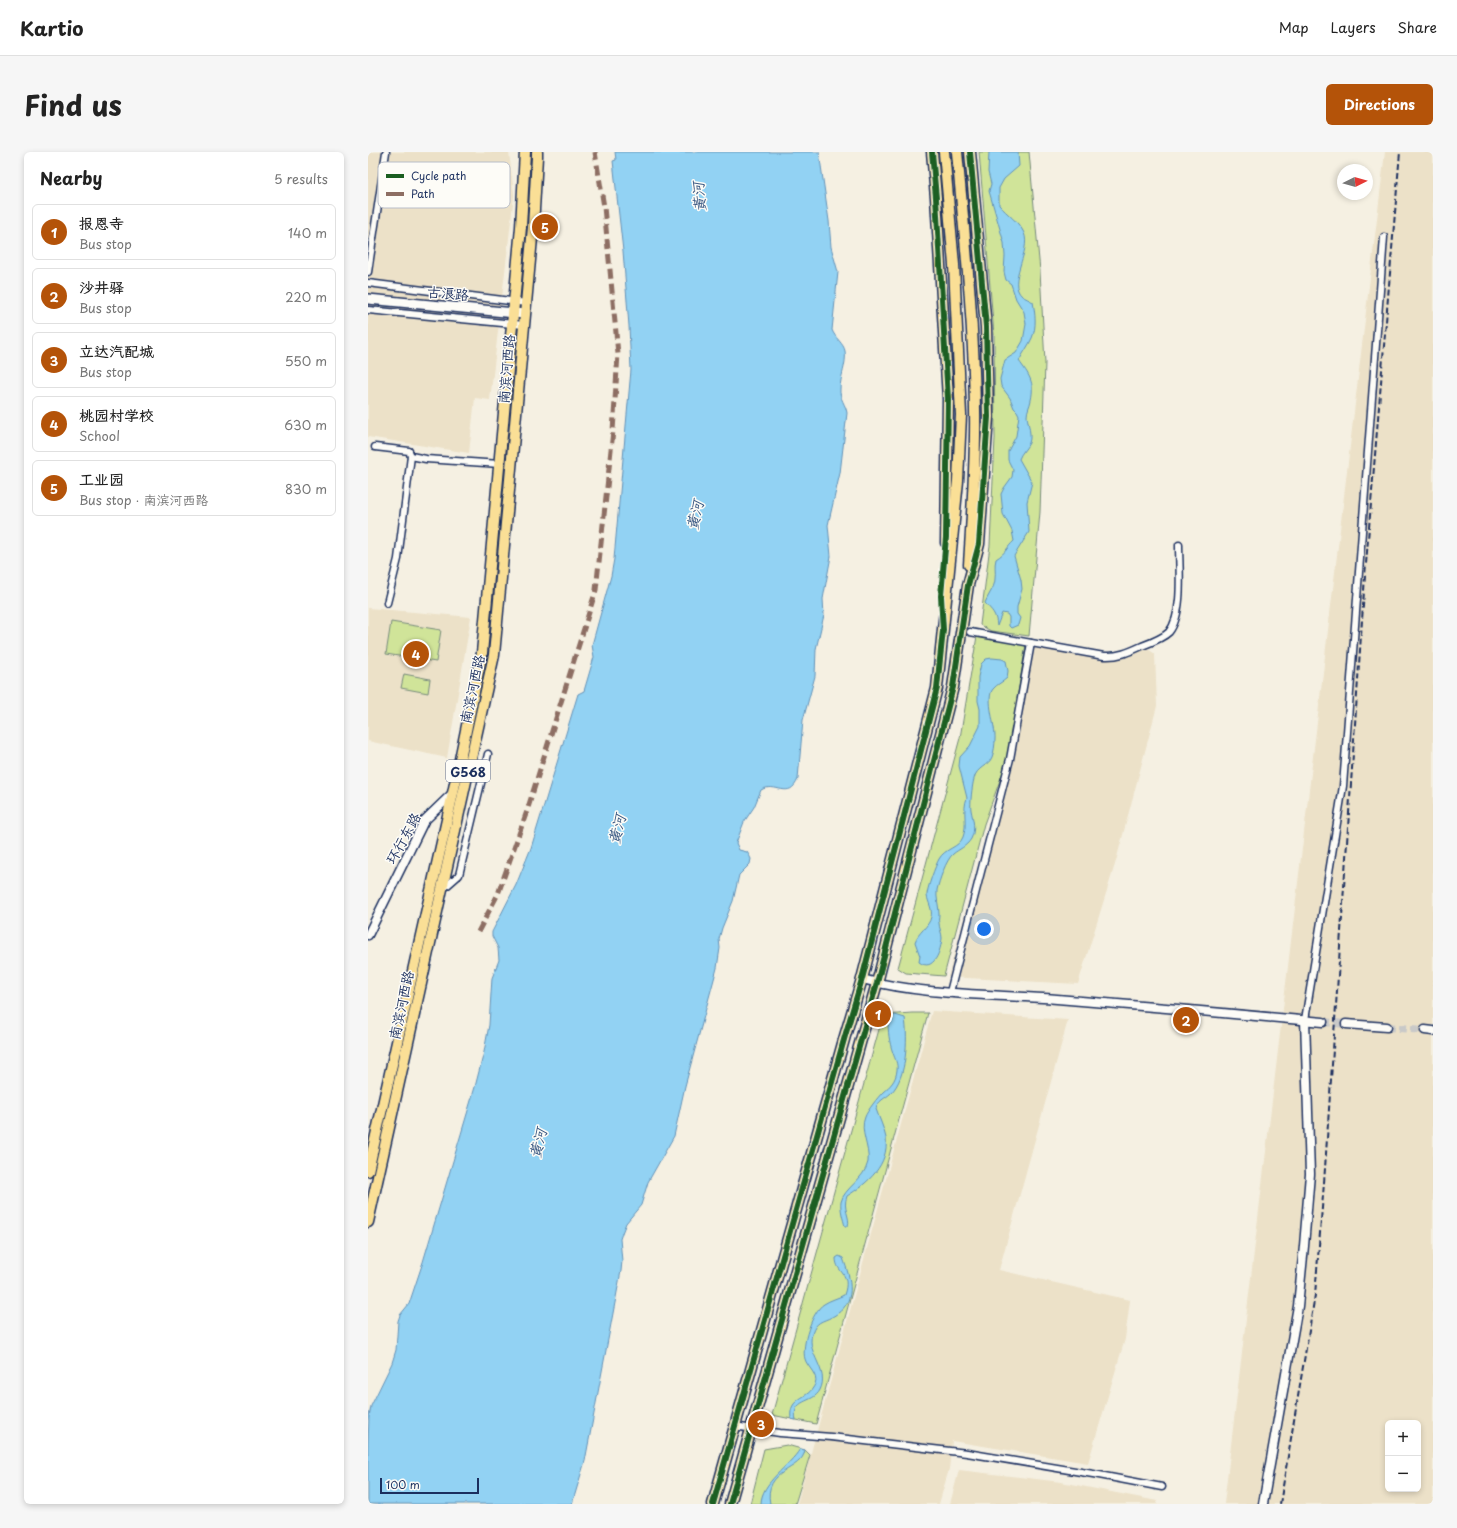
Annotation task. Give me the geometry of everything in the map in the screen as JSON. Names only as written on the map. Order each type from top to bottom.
[{"type":"main road","name":"南滨河西路","points":[[368,1170],[453,793],[482,653],[515,302],[525,152]]},
{"type":"main road","name":"南滨河西路","points":[[368,1222],[440,891],[465,788],[494,655],[533,227],[536,152]]},
{"type":"main road","points":[[932,152],[948,399],[946,537],[941,596],[943,630]]},
{"type":"main road","points":[[713,1504],[844,1036],[862,979],[937,688],[958,481],[961,415],[954,265],[944,152]]},
{"type":"main road","points":[[730,1504],[750,1428],[877,983],[953,687],[968,585],[975,464],[975,410],[968,267],[957,152]]},
{"type":"main road","points":[[968,585],[979,544],[988,417],[986,327],[970,152]]},
{"type":"main road","name":"古浪路","points":[[368,300],[525,314]]},
{"type":"street","points":[[384,162],[386,152]]},
{"type":"street","points":[[368,272],[378,205]]},
{"type":"street","points":[[1263,1504],[1298,1306],[1304,1246],[1310,1174],[1305,1020],[1342,786],[1384,237]]},
{"type":"street","points":[[368,283],[526,303]]},
{"type":"street","points":[[368,310],[524,325]]},
{"type":"street","points":[[375,447],[408,451],[411,456],[398,559],[388,603]]},
{"type":"street","points":[[411,456],[426,459],[500,464]]},
{"type":"street","points":[[970,632],[1114,656],[1122,655],[1152,642],[1168,632],[1174,622],[1180,601],[1179,545]]},
{"type":"street","points":[[950,992],[984,865],[1010,759],[1031,643]]},
{"type":"street","points":[[440,891],[459,875],[488,754]]},
{"type":"street","name":"环行东路","points":[[368,936],[424,821],[453,793],[465,788]]},
{"type":"street","points":[[862,979],[921,990],[1057,999],[1323,1022]]},
{"type":"street","points":[[1346,1024],[1387,1027]]},
{"type":"street","points":[[734,1426],[780,1433],[831,1437],[967,1453],[1099,1474],[1162,1487]]},
{"type":"shaded area","points":[[368,152],[509,152],[514,195],[490,400],[475,398],[469,453],[368,437]]},
{"type":"shaded area","points":[[1385,152],[1433,152],[1433,1504],[1224,1504]]},
{"type":"shaded area","points":[[368,608],[471,617],[447,758],[368,741]]},
{"type":"shaded area","points":[[1026,644],[1114,660],[1145,647],[1155,654],[1157,706],[1116,861],[1078,984],[948,977],[1007,761]]},
{"type":"shaded area","points":[[932,1011],[1068,1020],[999,1270],[1130,1300],[1125,1339],[1088,1463],[952,1441],[949,1469],[939,1504],[797,1504]]},
{"type":"shaded area","points":[[959,1470],[1061,1482],[1157,1501],[1157,1504],[950,1504]]},
{"type":"green space","points":[[979,152],[1029,152],[1040,271],[1045,363],[1040,512],[1029,636],[991,631],[980,625],[990,545],[995,438],[994,335]]},
{"type":"green space","points":[[391,622],[441,630],[436,662],[386,654]]},
{"type":"green space","points":[[977,636],[1026,644],[1007,761],[984,824],[944,976],[906,973],[898,968],[960,738]]},
{"type":"green space","points":[[404,674],[430,679],[428,693],[401,688]]},
{"type":"green space","points":[[928,1013],[816,1424],[772,1415],[883,1015]]},
{"type":"green space","points":[[787,1445],[805,1450],[810,1455],[795,1504],[750,1504],[764,1449]]},
{"type":"water","name":"黄河","points":[[615,152],[819,152],[829,221],[831,247],[838,272],[832,330],[845,351],[845,361],[840,384],[840,392],[847,413],[840,473],[828,525],[831,556],[823,599],[824,615],[816,649],[815,676],[803,720],[798,779],[791,789],[786,790],[767,788],[761,790],[754,807],[744,822],[736,843],[739,850],[747,852],[749,855],[751,859],[750,864],[739,875],[733,901],[722,928],[719,939],[720,948],[717,968],[685,1086],[674,1136],[648,1182],[641,1205],[626,1223],[620,1239],[622,1261],[621,1271],[585,1461],[572,1504],[368,1504],[368,1445],[371,1406],[392,1363],[396,1350],[398,1321],[400,1315],[409,1304],[423,1262],[484,1052],[489,1025],[492,978],[499,960],[498,948],[492,936],[492,932],[516,885],[531,848],[578,694],[584,691],[594,657],[592,645],[611,576],[614,559],[631,370],[623,251],[613,161],[616,160]]},
{"type":"water","points":[[989,152],[1018,152],[1019,166],[1004,179],[999,188],[999,205],[1016,222],[1024,233],[1026,240],[1025,248],[1017,283],[1018,290],[1022,296],[1033,302],[1035,320],[1034,334],[1019,361],[1032,383],[1031,400],[1027,412],[1030,440],[1019,459],[1032,482],[1027,502],[1029,532],[1014,556],[1022,589],[1017,607],[1017,614],[1020,618],[1018,625],[1011,628],[1009,626],[1009,617],[1007,614],[1002,613],[997,626],[995,615],[985,603],[995,582],[996,559],[1014,541],[1012,531],[1003,514],[1001,494],[1012,477],[1013,470],[1008,460],[1008,451],[1016,436],[1019,415],[1010,398],[1001,386],[1000,379],[1005,360],[1016,353],[1023,341],[1026,324],[1024,312],[1016,299],[1011,284],[1006,280],[1004,272],[1004,243],[989,191],[991,184],[988,172]]},
{"type":"water","points":[[992,658],[1006,661],[1008,671],[1007,678],[995,687],[991,693],[990,706],[995,734],[994,751],[988,763],[977,772],[974,779],[971,804],[974,828],[973,835],[967,844],[950,857],[939,881],[937,896],[939,927],[942,936],[941,943],[936,959],[929,965],[924,965],[919,962],[920,956],[915,942],[918,935],[930,921],[931,912],[927,893],[938,862],[945,852],[958,844],[963,837],[967,798],[959,766],[960,757],[970,746],[980,726],[978,677],[981,664],[986,659]]},
{"type":"water","points":[[895,1015],[905,1018],[906,1047],[903,1068],[896,1086],[891,1093],[880,1102],[876,1109],[886,1138],[884,1157],[876,1172],[847,1196],[845,1205],[849,1223],[848,1226],[845,1226],[841,1211],[841,1202],[846,1192],[863,1174],[868,1162],[868,1151],[863,1122],[868,1111],[892,1083],[896,1074],[897,1066],[889,1036],[888,1024],[888,1020]]},
{"type":"water","points":[[839,1256],[843,1258],[850,1283],[849,1298],[846,1305],[840,1311],[832,1317],[820,1322],[815,1327],[811,1341],[822,1376],[822,1383],[820,1390],[813,1398],[804,1402],[797,1408],[795,1413],[796,1420],[791,1419],[793,1406],[812,1389],[816,1381],[814,1374],[806,1362],[804,1353],[808,1329],[815,1314],[824,1304],[844,1295],[846,1282],[845,1277],[838,1267],[836,1258]]},
{"type":"water","points":[[800,1449],[805,1450],[802,1457],[797,1463],[777,1477],[772,1483],[769,1492],[770,1504],[761,1504],[762,1496],[770,1482]]},
{"type":"tunnel","points":[[1323,1022],[1346,1024]]},
{"type":"tunnel","points":[[1387,1027],[1425,1030]]},
{"type":"railway","points":[[1280,1504],[1315,1295],[1324,1183],[1365,576],[1400,152]]},
{"type":"marked path","points":[[478,932],[498,894],[527,811],[596,590],[613,431],[618,354],[604,207],[595,152]]},
{"type":"cycle path","points":[[713,1504],[862,979],[937,688],[943,630],[941,596],[946,537],[948,399],[932,152]]},
{"type":"cycle path","points":[[730,1504],[877,983],[953,687],[968,585],[979,544],[988,417],[986,327],[970,152]]},
{"type":"place","name":"工业园","points":[[545,227]]},
{"type":"place","name":"桃园村学校","points":[[416,654]]},
{"type":"place","name":"报恩寺","points":[[878,1014]]},
{"type":"place","name":"沙井驿","points":[[1186,1020]]},
{"type":"place","name":"立达汽配城","points":[[761,1424]]}]
